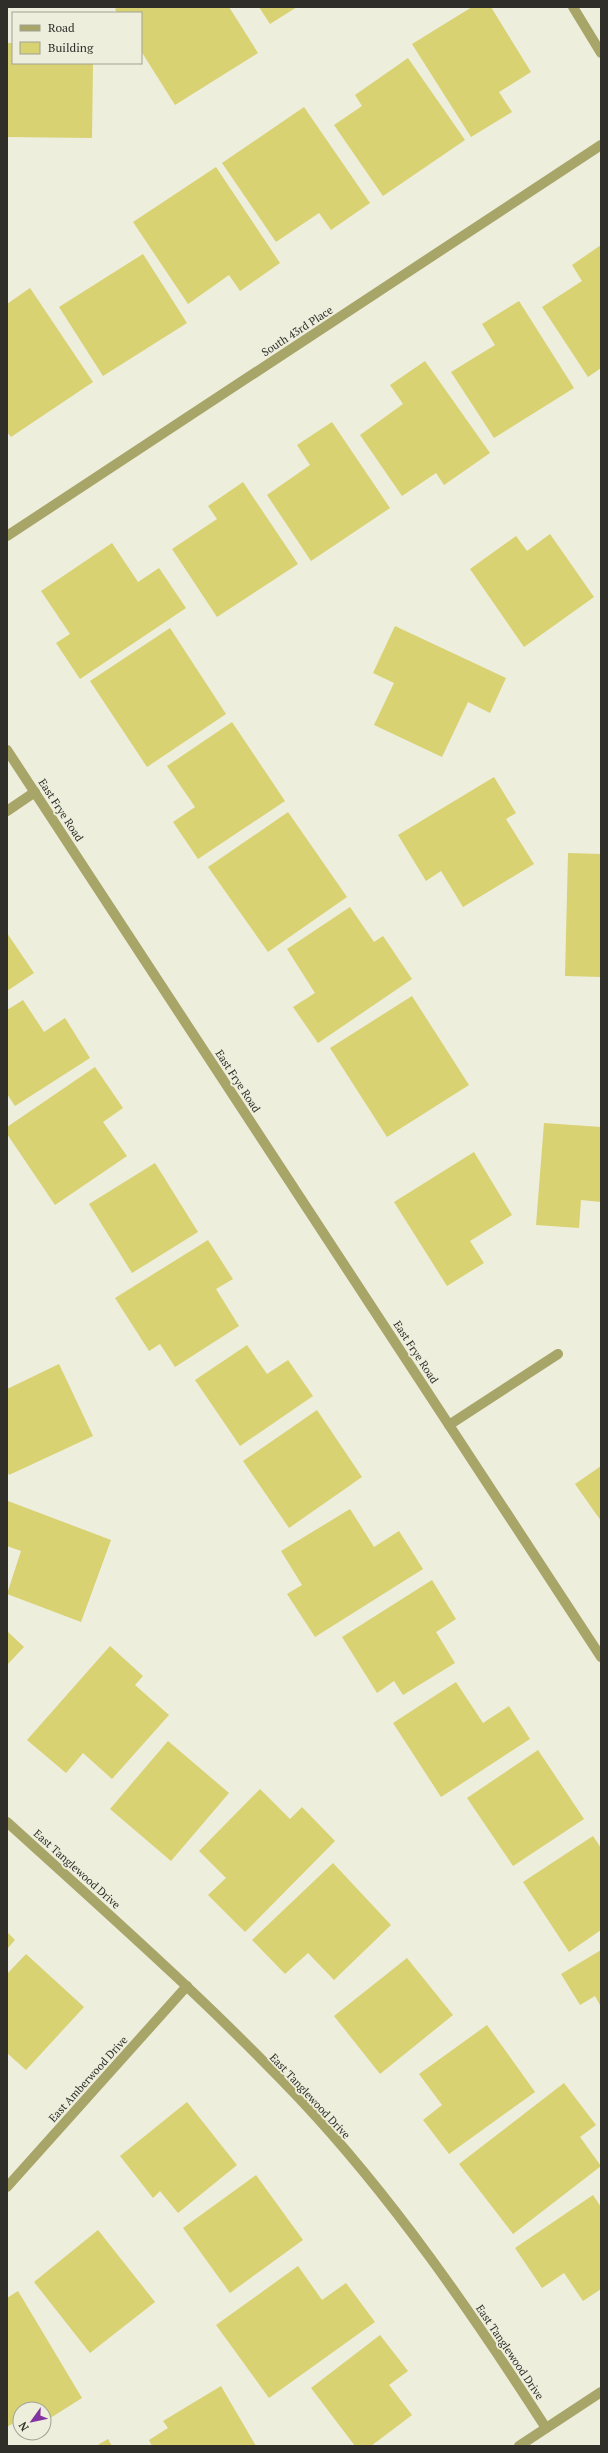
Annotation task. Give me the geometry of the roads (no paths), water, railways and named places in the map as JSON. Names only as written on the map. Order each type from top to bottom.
[{"type":"street","points":[[573,7],[601,53]]},
{"type":"street","name":"South 43rd Place","points":[[7,536],[601,145]]},
{"type":"street","name":"East Frye Road","points":[[7,750],[601,1657]]},
{"type":"street","points":[[7,811],[35,792]]},
{"type":"street","points":[[449,1425],[558,1354]]},
{"type":"street","name":"East Tanglewood Drive","points":[[7,1822],[187,1986],[300,2099],[400,2218],[449,2283],[546,2428]]},
{"type":"street","name":"East Amberwood Drive","points":[[7,2187],[187,1986]]},
{"type":"street","points":[[519,2446],[601,2392]]}]
